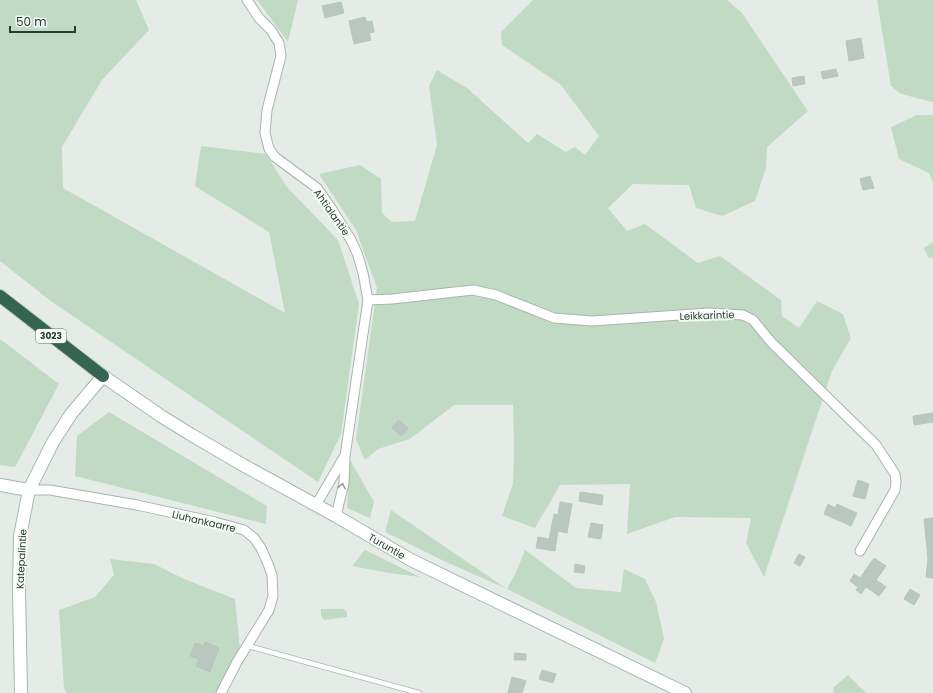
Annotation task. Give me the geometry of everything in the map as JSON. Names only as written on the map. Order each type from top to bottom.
[{"type":"highway","name":"3023","points":[[0,296],[103,376]]},
{"type":"main road","name":"Katepalintie","points":[[21,693],[19,588],[20,536],[29,490],[53,442],[72,414],[103,376]]},
{"type":"main road","name":"Turuntie","points":[[103,376],[190,434],[336,516],[410,560],[685,693]]},
{"type":"main road","points":[[0,485],[29,490]]},
{"type":"street","name":"Ahtialantie","points":[[247,0],[259,18],[272,30],[279,43],[281,56],[267,110],[264,133],[269,149],[275,157],[317,188],[331,208],[351,240],[357,253],[363,273],[368,300],[345,456],[344,482],[336,516]]},
{"type":"street","name":"Leikkarintie","points":[[368,300],[392,299],[473,290],[496,295],[554,318],[592,321],[709,313],[743,315],[753,320],[771,342],[876,445],[895,474],[895,490],[860,551]]},
{"type":"street","name":"Ahtialantie","points":[[316,505],[345,456]]},
{"type":"street","name":"Liuhankaarre","points":[[29,490],[50,490],[137,505],[244,530],[254,538],[266,555],[272,575],[272,596],[269,610],[237,662],[221,693]]},
{"type":"lane","points":[[248,646],[419,693]]},
{"type":"green space","points":[[0,0],[136,0],[149,30],[102,80],[62,147],[63,188],[285,313],[269,232],[195,186],[201,146],[266,154],[286,186],[338,240],[359,304],[341,434],[318,482],[52,302],[0,261]]},
{"type":"green space","points":[[257,0],[298,0],[288,42]]},
{"type":"green space","points":[[533,0],[727,0],[742,13],[808,111],[767,147],[766,168],[755,201],[722,216],[696,208],[689,185],[633,184],[608,208],[627,231],[645,224],[698,263],[720,256],[781,300],[782,316],[799,328],[817,301],[843,314],[851,338],[832,371],[764,577],[746,543],[751,518],[675,517],[627,534],[630,484],[560,485],[535,528],[502,516],[513,484],[513,405],[454,405],[410,439],[378,449],[365,460],[356,440],[377,288],[356,230],[319,174],[360,165],[381,179],[382,213],[392,222],[415,221],[437,145],[429,86],[437,70],[467,88],[528,143],[537,134],[566,152],[575,147],[585,155],[599,136],[561,85],[502,45],[501,32]]},
{"type":"green space","points":[[877,0],[933,0],[933,102],[901,94],[891,86]]},
{"type":"green space","points":[[917,115],[933,115],[933,183],[929,173],[899,159],[891,127]]},
{"type":"green space","points":[[933,242],[933,258],[928,257],[924,248]]},
{"type":"green space","points":[[0,339],[59,384],[15,467],[0,465]]},
{"type":"green space","points":[[109,412],[267,506],[266,524],[75,476],[77,436]]},
{"type":"green space","points":[[350,460],[374,502],[370,518],[347,508]]},
{"type":"green space","points":[[391,510],[507,589],[446,562],[385,532]]},
{"type":"green space","points":[[365,550],[420,577],[352,566]]},
{"type":"green space","points":[[525,550],[576,588],[621,592],[624,569],[645,579],[656,602],[664,639],[655,663],[507,589]]},
{"type":"green space","points":[[110,559],[154,564],[184,579],[235,599],[240,649],[218,693],[67,693],[64,688],[59,610],[95,597],[114,575]]},
{"type":"green space","points":[[321,609],[343,609],[347,612],[347,617],[324,620],[321,615]]},
{"type":"green space","points":[[848,675],[866,693],[834,693],[833,688]]},
{"type":"building","points":[[341,2],[344,13],[325,18],[322,6]]},
{"type":"building","points":[[365,17],[367,22],[372,21],[374,32],[369,33],[371,40],[354,44],[349,21]]},
{"type":"building","points":[[861,38],[864,58],[849,61],[846,41]]},
{"type":"building","points":[[836,69],[838,76],[823,79],[821,72]]},
{"type":"building","points":[[804,76],[805,84],[793,86],[792,78]]},
{"type":"building","points":[[870,176],[874,188],[863,190],[860,179]]},
{"type":"building","points":[[933,413],[933,422],[914,425],[913,416]]},
{"type":"building","points":[[398,420],[408,428],[402,436],[392,428]]},
{"type":"building","points":[[858,480],[869,484],[865,499],[853,496]]},
{"type":"building","points":[[580,492],[603,495],[602,505],[579,501]]},
{"type":"building","points":[[560,502],[572,504],[567,533],[558,531],[555,551],[536,548],[538,537],[549,539],[554,514],[558,515]]},
{"type":"building","points":[[828,504],[835,508],[837,504],[857,513],[851,526],[824,514]]},
{"type":"building","points":[[933,518],[933,578],[926,577],[928,558],[924,519]]},
{"type":"building","points":[[591,523],[603,525],[601,539],[588,537]]},
{"type":"building","points":[[799,554],[805,557],[800,566],[794,563]]},
{"type":"building","points":[[874,558],[886,566],[876,580],[886,587],[879,596],[866,587],[861,594],[856,590],[858,587],[850,581],[854,574],[860,578]]},
{"type":"building","points":[[575,564],[585,566],[584,573],[574,572]]},
{"type":"building","points":[[910,589],[920,595],[914,605],[904,599]]},
{"type":"building","points":[[205,642],[219,648],[210,672],[196,666],[199,659],[190,656],[195,643],[204,646]]},
{"type":"building","points":[[515,653],[526,654],[526,660],[514,660]]},
{"type":"building","points":[[542,670],[556,674],[553,683],[539,679]]},
{"type":"building","points":[[512,677],[526,681],[522,693],[508,693]]}]
